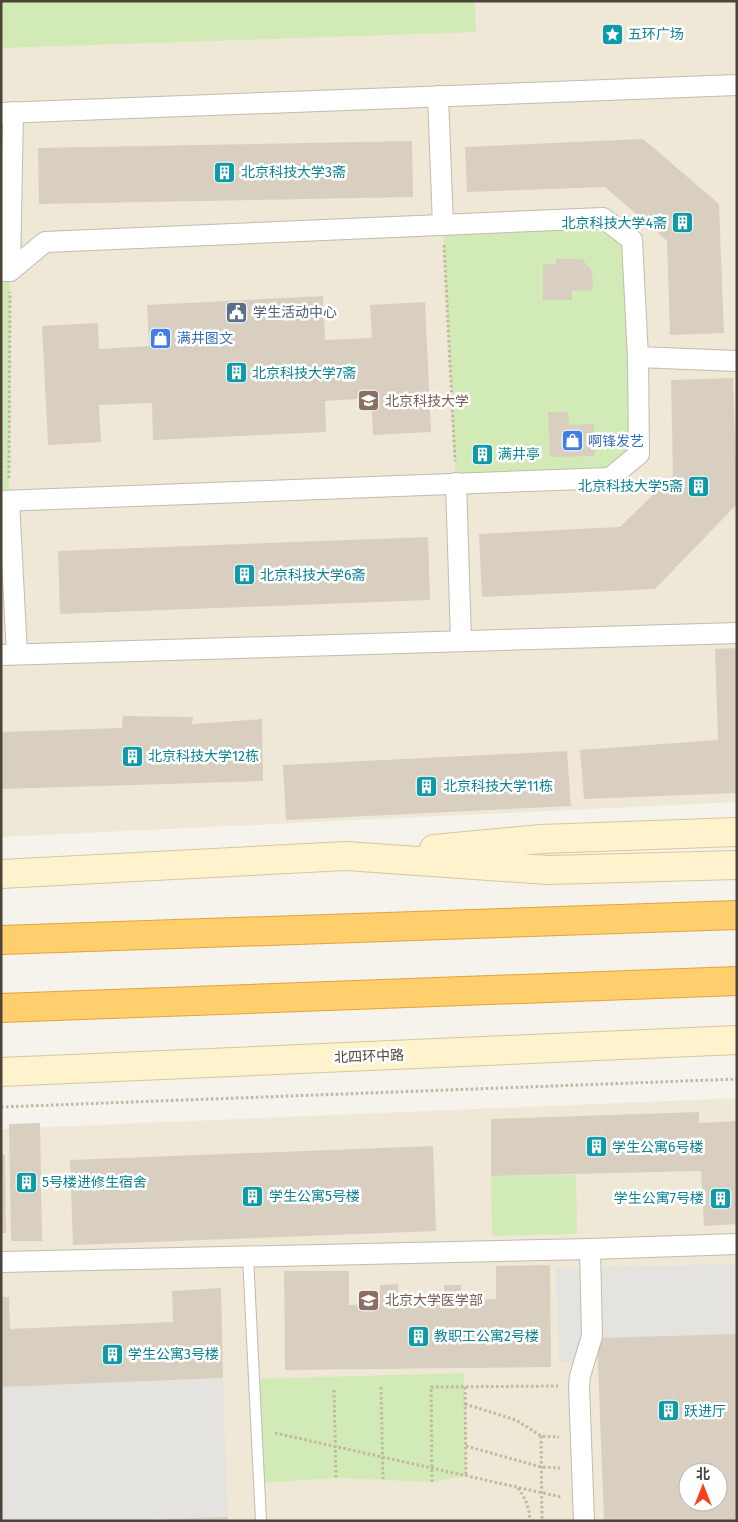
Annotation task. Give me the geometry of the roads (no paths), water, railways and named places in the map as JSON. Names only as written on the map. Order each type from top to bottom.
[{"type":"highway","points":[[1,940],[737,915]]},
{"type":"highway","points":[[1,1008],[737,981]]},
{"type":"street","points":[[6,271],[7,113],[737,85]]},
{"type":"street","points":[[438,96],[443,225]]},
{"type":"street","points":[[6,271],[45,242],[603,218],[632,240],[638,357],[639,454],[610,478],[5,501],[9,654],[737,633]]},
{"type":"street","points":[[638,357],[737,361]]},
{"type":"street","points":[[456,483],[461,641]]},
{"type":"street","points":[[1,874],[346,856],[541,839],[737,832]]},
{"type":"street","points":[[346,856],[548,870],[737,865]]},
{"type":"street","name":"北四环中路","points":[[1,1072],[737,1040]]},
{"type":"street","points":[[1,1262],[737,1244]]},
{"type":"street","points":[[577,1521],[576,1392],[592,1336],[590,1249]]},
{"type":"street","points":[[576,1392],[584,1521]]},
{"type":"lane","points":[[248,1256],[261,1521]]},
{"type":"place","name":"五环广场","points":[[612,34]]},
{"type":"place","name":"北京科技大学3斋","points":[[225,172]]},
{"type":"place","name":"北京科技大学4斋","points":[[683,223]]},
{"type":"place","name":"学生活动中心","points":[[237,312]]},
{"type":"place","name":"满井图文","points":[[161,338]]},
{"type":"place","name":"北京科技大学7斋","points":[[236,373]]},
{"type":"place","name":"北京科技大学","points":[[369,401]]},
{"type":"place","name":"啊锋发艺","points":[[572,441]]},
{"type":"place","name":"满井亭","points":[[482,454]]},
{"type":"place","name":"北京科技大学5斋","points":[[699,486]]},
{"type":"place","name":"北京科技大学6斋","points":[[244,575]]},
{"type":"place","name":"北京科技大学12栋","points":[[132,756]]},
{"type":"place","name":"北京科技大学11栋","points":[[427,786]]},
{"type":"place","name":"学生公寓6号楼","points":[[596,1147]]},
{"type":"place","name":"5号楼进修生宿舍","points":[[26,1182]]},
{"type":"place","name":"学生公寓5号楼","points":[[253,1196]]},
{"type":"place","name":"学生公寓7号楼","points":[[720,1198]]},
{"type":"place","name":"北京大学医学部","points":[[369,1300]]},
{"type":"place","name":"教职工公寓2号楼","points":[[418,1336]]},
{"type":"place","name":"学生公寓3号楼","points":[[112,1354]]},
{"type":"place","name":"跃进厅","points":[[668,1411]]}]
